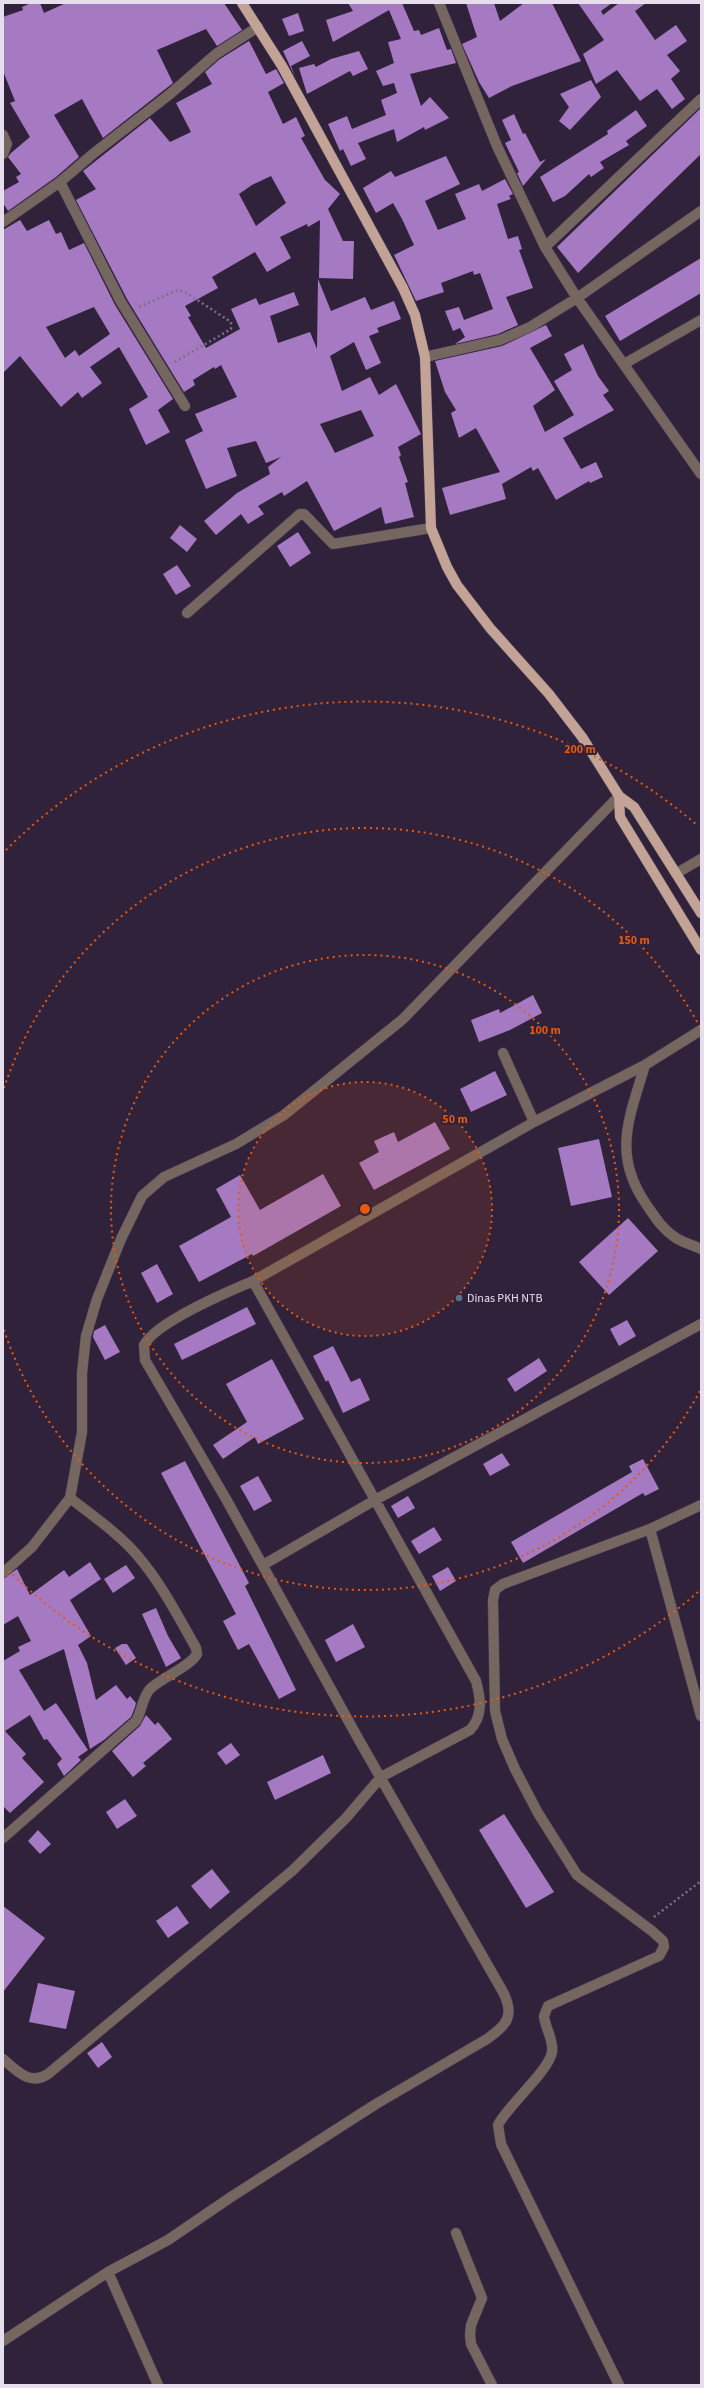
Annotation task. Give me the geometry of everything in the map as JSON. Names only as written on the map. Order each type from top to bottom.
[{"type":"main road","points":[[242,3],[258,27],[318,130],[403,288],[415,315],[425,357],[431,528],[457,584],[490,628],[548,694],[582,737],[619,796],[634,807],[701,913]]},
{"type":"main road","points":[[619,796],[620,817],[701,950]]},
{"type":"street","points":[[439,3],[497,146],[545,247],[577,298],[701,474]]},
{"type":"street","points":[[4,220],[60,182],[94,152],[170,94],[216,54],[258,27]]},
{"type":"street","points":[[545,247],[701,99]]},
{"type":"street","points":[[3,135],[7,144],[3,154]]},
{"type":"street","points":[[60,182],[128,313],[185,406]]},
{"type":"street","points":[[425,357],[471,348],[513,335],[547,317],[577,298],[701,210]]},
{"type":"street","points":[[624,364],[701,320]]},
{"type":"street","points":[[187,613],[300,514],[304,514],[333,544],[431,528]]},
{"type":"street","points":[[3,1573],[32,1547],[70,1498],[82,1432],[82,1372],[86,1336],[98,1299],[121,1239],[142,1196],[164,1177],[236,1144],[284,1115],[403,1019],[619,796]]},
{"type":"street","points":[[677,873],[701,859]]},
{"type":"street","points":[[3,2341],[108,2272],[168,2240],[231,2197],[376,2104],[486,2040],[507,2021],[509,2007],[503,1992],[389,1794],[263,1565],[145,1360],[143,1349],[147,1339],[154,1332],[216,1297],[253,1281],[534,1122],[645,1065],[701,1030]]},
{"type":"street","points":[[503,1053],[518,1090],[534,1122]]},
{"type":"street","points":[[645,1065],[626,1134],[626,1157],[629,1174],[637,1192],[661,1226],[677,1238],[701,1249]]},
{"type":"street","points":[[4,2062],[30,2079],[38,2079],[48,2074],[292,1871],[346,1818],[381,1777],[470,1730],[478,1718],[480,1701],[476,1681],[253,1281]]},
{"type":"street","points":[[263,1565],[375,1500],[701,1324]]},
{"type":"street","points":[[3,1838],[130,1727],[140,1715],[144,1698],[151,1688],[196,1656],[198,1653],[157,1582],[136,1555],[108,1526],[70,1498]]},
{"type":"street","points":[[619,2385],[501,2144],[497,2130],[501,2119],[540,2072],[552,2053],[544,2016],[548,2006],[662,1953],[664,1947],[663,1941],[644,1924],[577,1875],[538,1813],[515,1769],[502,1739],[495,1711],[493,1600],[495,1590],[502,1584],[650,1529],[701,1505]]},
{"type":"street","points":[[650,1529],[701,1716]]},
{"type":"street","points":[[456,2233],[482,2298],[471,2325],[471,2344],[492,2385]]},
{"type":"street","points":[[108,2272],[158,2385]]},
{"type":"path","points":[[128,313],[178,290],[185,292],[231,322],[231,329],[162,369]]},
{"type":"path","points":[[644,1924],[701,1881]]},
{"type":"building","points":[[31,3],[40,3],[44,13],[66,3],[224,3],[242,30],[217,46],[206,29],[157,50],[173,83],[103,138],[82,99],[54,115],[79,157],[56,177],[8,211],[3,203],[3,191],[19,182],[16,177],[21,174],[8,157],[30,137],[10,103],[15,101],[3,71],[3,17],[23,10],[22,7]]},
{"type":"building","points":[[348,3],[402,3],[414,31],[419,30],[421,35],[439,28],[447,50],[451,49],[456,63],[410,74],[421,106],[430,97],[449,118],[425,130],[424,127],[397,142],[394,129],[358,143],[366,159],[351,166],[343,149],[340,151],[328,124],[347,116],[352,129],[386,115],[381,100],[397,93],[394,83],[383,86],[376,71],[394,63],[388,42],[401,39],[389,10],[333,42],[326,20],[353,11]]},
{"type":"building","points":[[466,3],[494,3],[500,21],[524,3],[552,3],[581,61],[512,86],[489,98],[479,82],[462,44],[477,37]]},
{"type":"building","points":[[578,3],[612,3],[601,11],[603,15],[619,3],[646,3],[635,11],[655,40],[676,25],[687,41],[667,55],[680,71],[671,79],[685,99],[672,109],[657,89],[640,101],[617,70],[596,84],[583,54],[604,40]]},
{"type":"building","points":[[298,13],[304,31],[289,36],[282,19]]},
{"type":"building","points":[[249,41],[266,74],[276,69],[284,83],[268,92],[283,124],[296,117],[305,136],[301,138],[325,180],[340,194],[328,209],[343,241],[354,241],[353,279],[319,278],[320,220],[308,227],[307,224],[280,237],[291,258],[267,272],[255,252],[212,277],[218,288],[185,306],[191,316],[188,317],[206,348],[240,329],[231,309],[256,298],[259,305],[294,292],[299,305],[270,316],[278,343],[310,332],[317,349],[318,279],[331,311],[365,297],[371,310],[394,301],[401,319],[377,328],[379,332],[369,336],[381,363],[366,370],[354,342],[330,356],[342,391],[370,377],[379,395],[396,384],[421,434],[398,447],[401,455],[399,457],[408,482],[405,483],[414,517],[385,524],[381,507],[334,531],[307,481],[284,496],[282,492],[258,506],[264,514],[248,524],[241,514],[216,535],[204,521],[237,493],[270,474],[268,467],[281,457],[266,463],[256,441],[227,448],[237,476],[206,489],[185,440],[203,431],[195,414],[237,397],[221,365],[215,369],[214,367],[193,380],[195,385],[184,392],[127,299],[76,200],[96,189],[83,171],[150,118],[170,142],[191,132],[176,103],[212,84],[205,72],[220,59]],"holes":[[[271,176],[286,203],[256,226],[239,194],[252,185]],[[361,410],[374,436],[335,453],[320,424]]]},
{"type":"building","points":[[302,41],[310,56],[291,66],[295,77],[283,51]]},
{"type":"building","points":[[359,51],[368,69],[353,76],[350,71],[307,94],[299,68],[314,64],[316,67],[331,59]]},
{"type":"building","points":[[591,80],[601,97],[570,130],[559,121],[569,107],[560,94]]},
{"type":"building","points":[[701,108],[701,154],[578,273],[557,247]]},
{"type":"building","points":[[636,110],[647,126],[626,141],[629,145],[600,162],[604,168],[591,177],[589,174],[565,196],[553,202],[540,177],[608,134],[607,131]]},
{"type":"building","points":[[514,114],[523,134],[525,133],[540,162],[546,159],[523,186],[517,173],[519,172],[505,143],[511,140],[502,120]]},
{"type":"building","points":[[446,156],[460,184],[425,201],[438,230],[466,219],[455,194],[479,184],[482,191],[505,179],[513,194],[509,196],[511,199],[497,204],[508,239],[518,236],[522,249],[519,250],[533,288],[506,297],[518,325],[498,334],[455,344],[465,337],[460,328],[453,331],[445,311],[459,307],[464,320],[493,309],[480,273],[474,275],[473,271],[441,283],[444,292],[416,301],[394,255],[414,245],[402,219],[393,203],[376,213],[363,188],[391,171],[395,177]]},
{"type":"building","points":[[20,220],[27,231],[49,220],[56,234],[61,232],[69,250],[84,243],[115,305],[173,399],[158,410],[170,432],[146,445],[129,409],[148,397],[119,347],[90,367],[102,383],[82,398],[78,392],[61,407],[20,356],[3,373],[3,230]],"holes":[[[94,307],[110,334],[79,356],[75,350],[65,358],[46,327]]]},
{"type":"building","points":[[701,258],[701,293],[620,341],[605,316]]},
{"type":"building","points":[[546,325],[552,336],[530,348],[555,390],[533,406],[545,432],[574,415],[554,381],[572,370],[564,354],[583,344],[598,376],[609,391],[603,395],[614,410],[563,438],[581,469],[596,462],[603,477],[590,483],[589,481],[556,500],[538,468],[533,471],[531,467],[502,484],[506,499],[450,515],[442,488],[500,472],[476,428],[459,438],[451,413],[456,410],[445,392],[435,361],[502,346]]},
{"type":"building","points":[[180,525],[197,539],[187,552],[170,538]]},
{"type":"building","points":[[298,532],[311,553],[290,567],[277,546]]},
{"type":"building","points":[[177,565],[191,586],[176,595],[163,574]]},
{"type":"building","points":[[533,995],[542,1013],[510,1030],[479,1042],[471,1020],[499,1009],[500,1013]]},
{"type":"building","points":[[495,1071],[507,1095],[471,1112],[460,1089]]},
{"type":"building","points":[[435,1122],[450,1149],[374,1190],[359,1163],[379,1152],[374,1141],[394,1132],[398,1142]]},
{"type":"building","points":[[599,1139],[612,1197],[571,1206],[558,1148]]},
{"type":"building","points":[[323,1174],[341,1206],[253,1256],[252,1254],[199,1282],[179,1246],[231,1217],[216,1189],[240,1175],[260,1210]]},
{"type":"building","points":[[628,1218],[658,1251],[609,1295],[579,1262]]},
{"type":"building","points":[[157,1264],[173,1294],[157,1303],[141,1273]]},
{"type":"building","points":[[247,1307],[256,1324],[182,1360],[174,1344]]},
{"type":"building","points":[[627,1320],[636,1336],[619,1346],[610,1329]]},
{"type":"building","points":[[105,1325],[120,1352],[105,1360],[93,1337],[94,1331]]},
{"type":"building","points":[[333,1346],[351,1382],[360,1378],[370,1400],[343,1413],[328,1380],[326,1382],[313,1356]]},
{"type":"building","points":[[539,1358],[547,1371],[515,1392],[507,1379]]},
{"type":"building","points":[[272,1359],[304,1419],[258,1444],[255,1437],[223,1459],[213,1445],[247,1422],[226,1384]]},
{"type":"building","points":[[502,1453],[510,1465],[490,1476],[483,1464]]},
{"type":"building","points":[[643,1459],[659,1489],[645,1496],[643,1493],[523,1563],[511,1542],[632,1472],[629,1466]]},
{"type":"building","points":[[185,1461],[249,1583],[245,1586],[296,1690],[279,1699],[249,1644],[238,1650],[223,1621],[236,1614],[161,1473]]},
{"type":"building","points":[[258,1476],[272,1501],[254,1511],[240,1486]]},
{"type":"building","points":[[408,1496],[415,1508],[398,1518],[391,1506]]},
{"type":"building","points":[[434,1527],[442,1540],[419,1554],[411,1541]]},
{"type":"building","points":[[90,1562],[101,1579],[70,1600],[91,1636],[78,1645],[87,1663],[96,1700],[116,1685],[127,1699],[130,1696],[136,1703],[135,1707],[131,1717],[104,1740],[90,1749],[64,1649],[19,1670],[44,1711],[56,1703],[88,1750],[78,1757],[81,1760],[64,1776],[57,1764],[62,1759],[47,1739],[44,1740],[30,1715],[5,1731],[26,1754],[22,1758],[44,1782],[10,1813],[3,1806],[3,1661],[20,1651],[18,1647],[31,1641],[18,1616],[3,1625],[3,1579],[17,1569],[30,1595],[64,1570],[69,1577]]},
{"type":"building","points":[[126,1565],[135,1578],[113,1593],[104,1579]]},
{"type":"building","points":[[448,1567],[456,1581],[440,1591],[432,1576]]},
{"type":"building","points":[[156,1608],[168,1636],[181,1658],[166,1667],[142,1614]]},
{"type":"building","points":[[353,1624],[365,1647],[336,1662],[325,1640]]},
{"type":"building","points":[[122,1644],[127,1644],[136,1658],[126,1665],[115,1648]]},
{"type":"building","points":[[146,1715],[155,1725],[158,1722],[172,1739],[143,1763],[146,1766],[133,1777],[112,1751],[140,1726]]},
{"type":"building","points":[[231,1743],[240,1755],[226,1765],[217,1753]]},
{"type":"building","points":[[323,1755],[331,1773],[275,1800],[267,1782]]},
{"type":"building","points":[[125,1799],[137,1816],[117,1829],[106,1812]]},
{"type":"building","points":[[504,1814],[554,1892],[526,1908],[479,1830]]},
{"type":"building","points":[[38,1830],[51,1844],[40,1854],[28,1841]]},
{"type":"building","points":[[212,1869],[230,1892],[210,1909],[191,1886]]},
{"type":"building","points":[[3,1906],[45,1938],[3,1992]]},
{"type":"building","points":[[177,1906],[189,1923],[168,1938],[156,1921]]},
{"type":"building","points":[[38,1983],[75,1991],[66,2029],[29,2022]]},
{"type":"building","points":[[102,2042],[112,2057],[98,2068],[87,2053]]},
{"type":"place","name":"Dinas PKH NTB","points":[[459,1298]]}]
